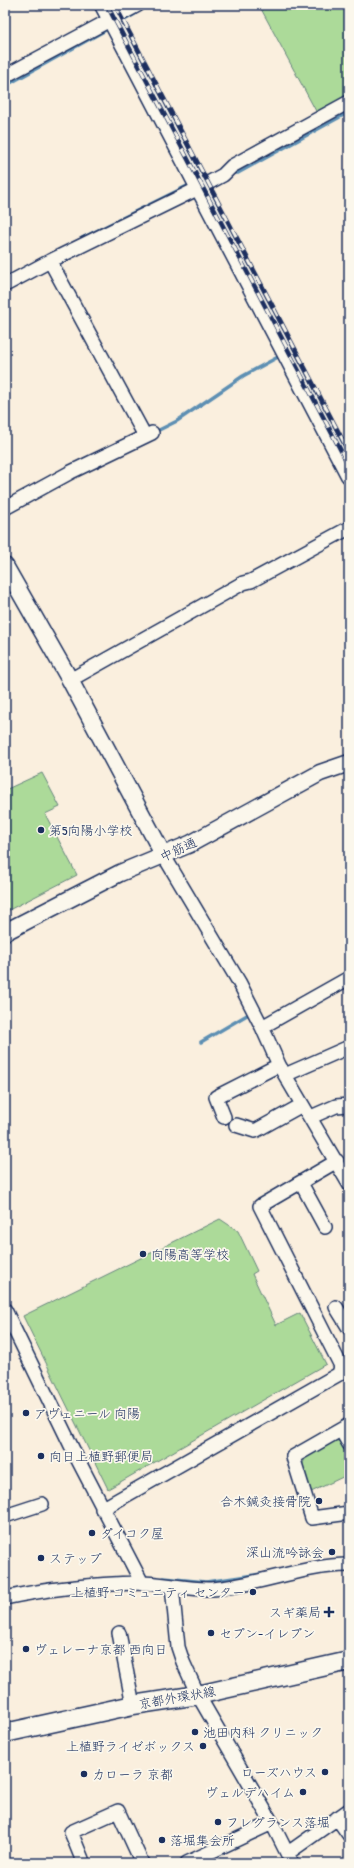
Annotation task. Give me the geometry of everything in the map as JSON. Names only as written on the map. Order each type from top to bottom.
[{"type":"main road","name":"京都外環状線","points":[[5,1733],[134,1705],[198,1695],[349,1661]]},
{"type":"street","points":[[5,76],[107,12],[138,5]]},
{"type":"street","points":[[107,12],[349,475]]},
{"type":"street","points":[[5,285],[197,183],[226,172],[349,102]]},
{"type":"street","points":[[5,508],[71,472],[148,434],[50,261]]},
{"type":"street","points":[[70,680],[244,583],[251,581],[349,528]]},
{"type":"street","points":[[5,566],[70,680],[164,856],[238,982],[262,1027],[282,1070],[348,1180]]},
{"type":"street","name":"中筋通","points":[[5,932],[82,891],[120,873],[190,844],[320,773],[349,763]]},
{"type":"street","points":[[262,1027],[349,978]]},
{"type":"street","points":[[224,1117],[216,1097],[282,1070],[349,1047]]},
{"type":"street","points":[[236,1125],[255,1132],[302,1105]]},
{"type":"street","points":[[311,1117],[336,1106],[349,1105]]},
{"type":"street","points":[[102,1509],[339,1374],[341,1366],[260,1206],[337,1161]]},
{"type":"street","points":[[301,1183],[325,1227]]},
{"type":"street","points":[[336,1307],[349,1328]]},
{"type":"street","points":[[5,1310],[102,1509],[142,1583]]},
{"type":"street","points":[[349,1444],[345,1428],[293,1458],[312,1518],[349,1513]]},
{"type":"street","points":[[5,1516],[42,1504]]},
{"type":"street","points":[[5,1598],[31,1592],[83,1586],[142,1583],[210,1589],[317,1568],[349,1566]]},
{"type":"street","points":[[172,1586],[178,1647],[198,1695],[272,1823],[290,1858],[336,1818],[349,1810]]},
{"type":"street","points":[[119,1633],[134,1705]]},
{"type":"street","points":[[80,1862],[71,1832],[118,1811],[142,1863]]},
{"type":"street","points":[[336,1818],[349,1835]]},
{"type":"street","points":[[187,1863],[272,1823]]},
{"type":"green space","points":[[259,5],[345,5],[349,12],[349,97],[317,113]]},
{"type":"green space","points":[[42,773],[60,807],[45,814],[77,875],[5,912],[5,790]]},
{"type":"green space","points":[[220,1219],[238,1231],[257,1271],[252,1274],[276,1325],[300,1313],[326,1364],[108,1489],[23,1316]]},
{"type":"green space","points":[[334,1440],[343,1442],[349,1453],[349,1474],[309,1493],[301,1467],[306,1457]]},
{"type":"waterway","points":[[140,10],[149,5]]},
{"type":"waterway","points":[[347,5],[349,9]]},
{"type":"waterway","points":[[119,23],[135,14]]},
{"type":"waterway","points":[[5,86],[104,31]]},
{"type":"waterway","points":[[231,173],[238,173],[349,112]]},
{"type":"waterway","points":[[82,238],[191,184]]},
{"type":"waterway","points":[[157,431],[177,421],[243,376],[278,357]]},
{"type":"waterway","points":[[201,1042],[247,1015]]},
{"type":"waterway","points":[[164,1578],[206,1582],[261,1574]]},
{"type":"railway","points":[[107,5],[349,466]]},
{"type":"railway","points":[[115,5],[349,452]]},
{"type":"place","name":"第5向陽小学校","points":[[41,830]]},
{"type":"place","name":"向陽高等学校","points":[[143,1254]]},
{"type":"place","name":"アヴェニール 向陽","points":[[26,1413]]},
{"type":"place","name":"向日上植野郵便局","points":[[41,1456]]},
{"type":"place","name":"合木鍼灸接骨院","points":[[319,1501]]},
{"type":"place","name":"ダイコク屋","points":[[92,1533]]},
{"type":"place","name":"深山流吟詠会","points":[[332,1552]]},
{"type":"place","name":"ステップ","points":[[41,1558]]},
{"type":"place","name":"上植野 コミュニティ センター","points":[[253,1592]]},
{"type":"place","name":"スギ薬局","points":[[329,1612]]},
{"type":"place","name":"セブン-イレブン","points":[[211,1633]]},
{"type":"place","name":"ヴェレーナ京都 西向日","points":[[26,1649]]},
{"type":"place","name":"池田内科 クリニック","points":[[195,1732]]},
{"type":"place","name":"上植野ライゼボックス","points":[[203,1746]]},
{"type":"place","name":"ローズハウス","points":[[325,1772]]},
{"type":"place","name":"カローラ 京都","points":[[84,1774]]},
{"type":"place","name":"ヴェルデハイム","points":[[303,1792]]},
{"type":"place","name":"フレグランス落堀","points":[[218,1822]]},
{"type":"place","name":"落堀集会所","points":[[162,1840]]}]
